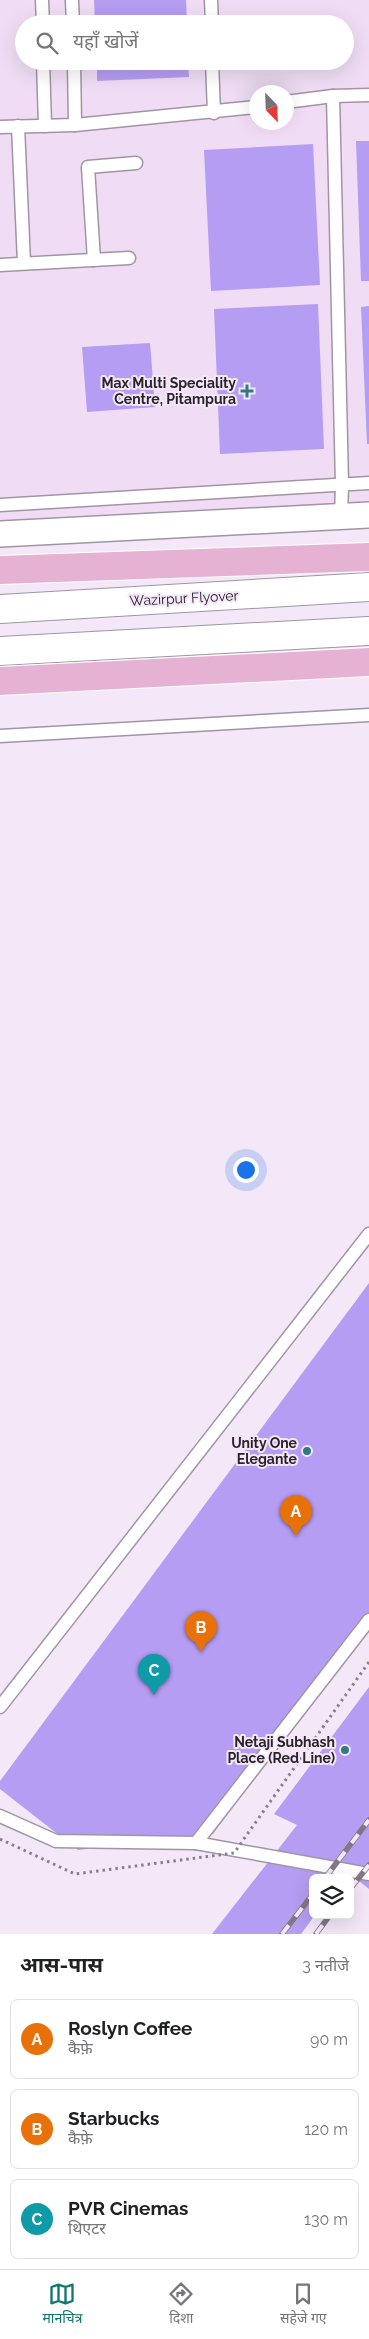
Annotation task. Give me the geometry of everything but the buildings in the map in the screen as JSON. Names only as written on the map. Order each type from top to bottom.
[{"type":"main road","points":[[0,570],[369,557]]},
{"type":"main road","name":"Wazirpur Flyover","points":[[0,609],[369,587]]},
{"type":"main road","points":[[0,651],[369,631]]},
{"type":"main road","points":[[0,681],[369,662]]},
{"type":"street","points":[[0,534],[369,516]]},
{"type":"lane","points":[[42,0],[43,15]]},
{"type":"lane","points":[[72,0],[73,15]]},
{"type":"lane","points":[[211,0],[212,15]]},
{"type":"lane","points":[[43,70],[45,126]]},
{"type":"lane","points":[[74,70],[75,125]]},
{"type":"lane","points":[[212,70],[214,112]]},
{"type":"lane","points":[[294,101],[333,96],[369,95]]},
{"type":"lane","points":[[333,96],[342,484],[341,517]]},
{"type":"lane","points":[[0,127],[75,125],[249,108]]},
{"type":"lane","points":[[18,126],[24,263]]},
{"type":"lane","points":[[94,260],[88,167],[136,163]]},
{"type":"lane","points":[[0,265],[129,258]]},
{"type":"lane","points":[[0,505],[369,483]]},
{"type":"lane","points":[[0,736],[369,716]]},
{"type":"lane","points":[[0,1707],[369,1234]]},
{"type":"lane","points":[[196,1843],[369,1620]]},
{"type":"lane","points":[[0,1816],[56,1841],[196,1843],[369,1874]]},
{"type":"path","points":[[0,1839],[75,1874],[234,1853],[369,1662]]},
{"type":"shaded area","points":[[0,0],[369,0],[369,505],[0,523]]},
{"type":"railway","points":[[328,1874],[369,1820]]},
{"type":"railway","points":[[354,1884],[369,1865]]},
{"type":"railway","points":[[282,1934],[309,1899]]},
{"type":"railway","points":[[316,1934],[327,1919]]},
{"type":"place","name":"Max Multi Speciality Centre, Pitampura","points":[[247,391]]},
{"type":"place","name":"Unity One Elegante","points":[[307,1451]]},
{"type":"place","name":"Roslyn Coffee","points":[[296,1536]]},
{"type":"place","name":"Starbucks","points":[[201,1652]]},
{"type":"place","name":"PVR Cinemas","points":[[154,1695]]},
{"type":"place","name":"Netaji Subhash Place (Red Line)","points":[[345,1750]]}]
